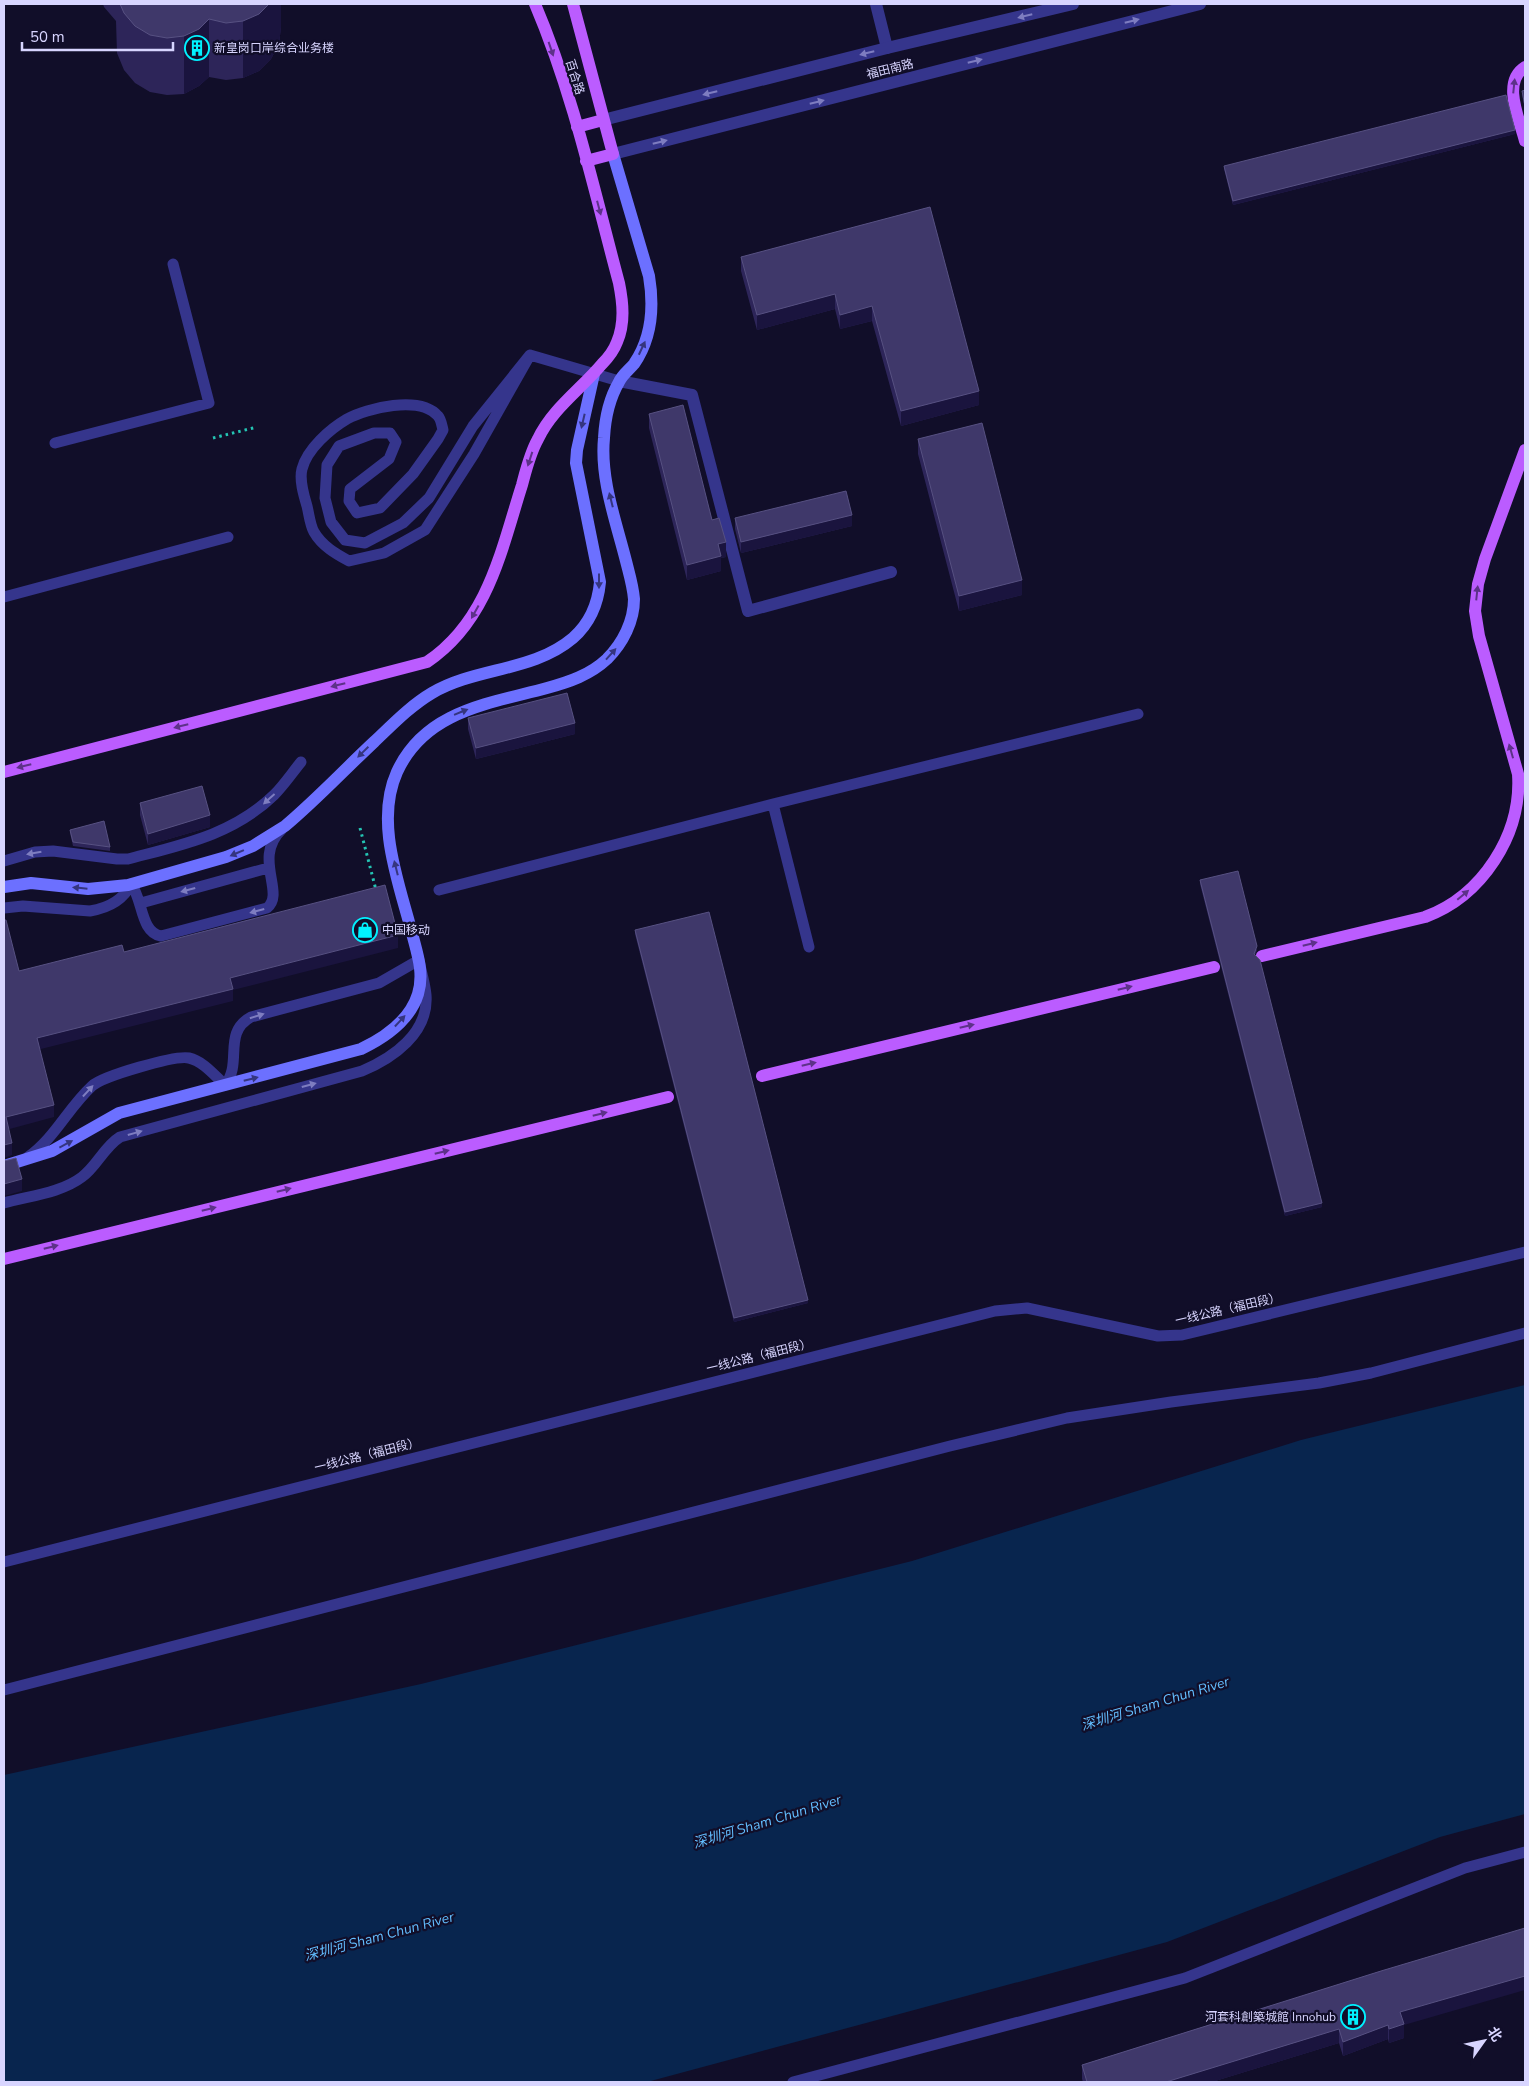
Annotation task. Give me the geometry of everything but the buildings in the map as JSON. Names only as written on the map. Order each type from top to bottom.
[{"type":"main road","name":"百合路","points":[[4,772],[427,662],[455,639],[471,620],[496,567],[538,438],[563,405],[594,374],[617,344],[622,325],[622,302],[577,127],[534,4]]},
{"type":"main road","name":"百合路","points":[[573,4],[613,154]]},
{"type":"main road","points":[[1525,67],[1516,75],[1512,85],[1525,141]]},
{"type":"main road","name":"福田南路","points":[[577,127],[603,120]]},
{"type":"main road","name":"福田南路","points":[[586,161],[613,154]]},
{"type":"main road","points":[[4,1166],[66,1144],[119,1113],[361,1049],[383,1037],[402,1020],[415,1001],[420,982],[419,960],[394,862],[388,825],[390,792],[405,757],[415,743],[428,731],[459,713],[566,682],[592,670],[616,649],[630,624],[634,598],[632,584],[603,465],[606,420],[613,394],[619,381],[634,363],[649,331],[652,294],[649,276],[613,154]]},
{"type":"main road","points":[[4,887],[31,883],[102,889],[131,884],[226,857],[253,846],[285,826],[399,719],[423,699],[452,683],[548,654],[573,638],[591,617],[597,600],[600,582],[599,568],[579,478],[576,450],[594,374]]},
{"type":"main road","points":[[1262,956],[1442,910],[1475,883],[1490,865],[1509,835],[1516,815],[1519,794],[1518,774],[1479,636],[1475,611],[1478,584],[1525,450]]},
{"type":"main road","points":[[762,1076],[1214,967]]},
{"type":"main road","points":[[4,1259],[668,1097]]},
{"type":"street","points":[[876,4],[887,48]]},
{"type":"street","name":"福田南路","points":[[603,120],[887,48],[1072,4]]},
{"type":"street","name":"福田南路","points":[[613,154],[1200,4]]},
{"type":"street","points":[[619,381],[692,395],[748,611],[891,572]]},
{"type":"lane","points":[[55,443],[209,403],[173,264]]},
{"type":"lane","points":[[530,355],[619,381]]},
{"type":"lane","points":[[530,355],[474,454],[425,530],[384,553],[349,561],[329,550],[314,532],[303,494],[301,470],[308,455],[320,440],[348,419],[384,406],[414,405],[429,409],[439,416],[443,430],[438,439],[413,474],[380,508],[357,514],[349,501],[350,489],[389,459],[396,442],[390,433],[374,432],[339,446],[327,465],[325,498],[331,522],[345,540],[364,543],[403,523],[429,498],[473,426],[530,355]]},
{"type":"lane","points":[[4,597],[228,537]]},
{"type":"lane","points":[[439,890],[773,804],[1138,714]]},
{"type":"lane","points":[[4,861],[35,852],[53,851],[128,859],[199,840],[240,822],[260,808],[274,795],[301,762]]},
{"type":"lane","points":[[773,804],[809,947]]},
{"type":"lane","points":[[131,884],[141,903],[149,930],[155,935],[161,936],[267,908],[274,899],[275,893],[268,868],[269,856],[273,841],[285,826]]},
{"type":"lane","points":[[141,903],[268,868]]},
{"type":"lane","points":[[4,908],[23,906],[78,912],[101,909],[110,906],[124,896],[131,884]]},
{"type":"lane","points":[[4,1202],[69,1185],[82,1177],[111,1143],[120,1137],[362,1071],[375,1065],[403,1046],[420,1025],[424,1015],[426,995],[419,960],[379,983],[244,1020],[236,1033],[233,1068],[225,1085],[195,1060],[179,1057],[103,1079],[86,1092],[49,1140],[35,1153],[18,1162]]},
{"type":"lane","name":"一线公路（福田段）","points":[[4,1562],[995,1312],[1027,1308],[1158,1336],[1182,1335],[1525,1252]]},
{"type":"lane","points":[[4,1690],[968,1441],[1067,1418],[1170,1402],[1319,1384],[1372,1373],[1525,1333]]},
{"type":"lane","points":[[793,2082],[1185,1978],[1465,1868],[1525,1852]]},
{"type":"path","points":[[214,438],[257,427]]},
{"type":"path","points":[[360,828],[378,899]]},
{"type":"water","name":"深圳河 Sham Chun River","points":[[1525,1385],[1525,1814],[1440,1837],[1167,1942],[647,2082],[4,2082],[4,1775],[421,1684],[912,1561],[1301,1440]]},
{"type":"place","name":"新皇岗口岸综合业务楼","points":[[197,48]]},
{"type":"place","name":"中国移动","points":[[365,930]]},
{"type":"place","name":"河套科創築城館 Innohub","points":[[1353,2017]]}]
